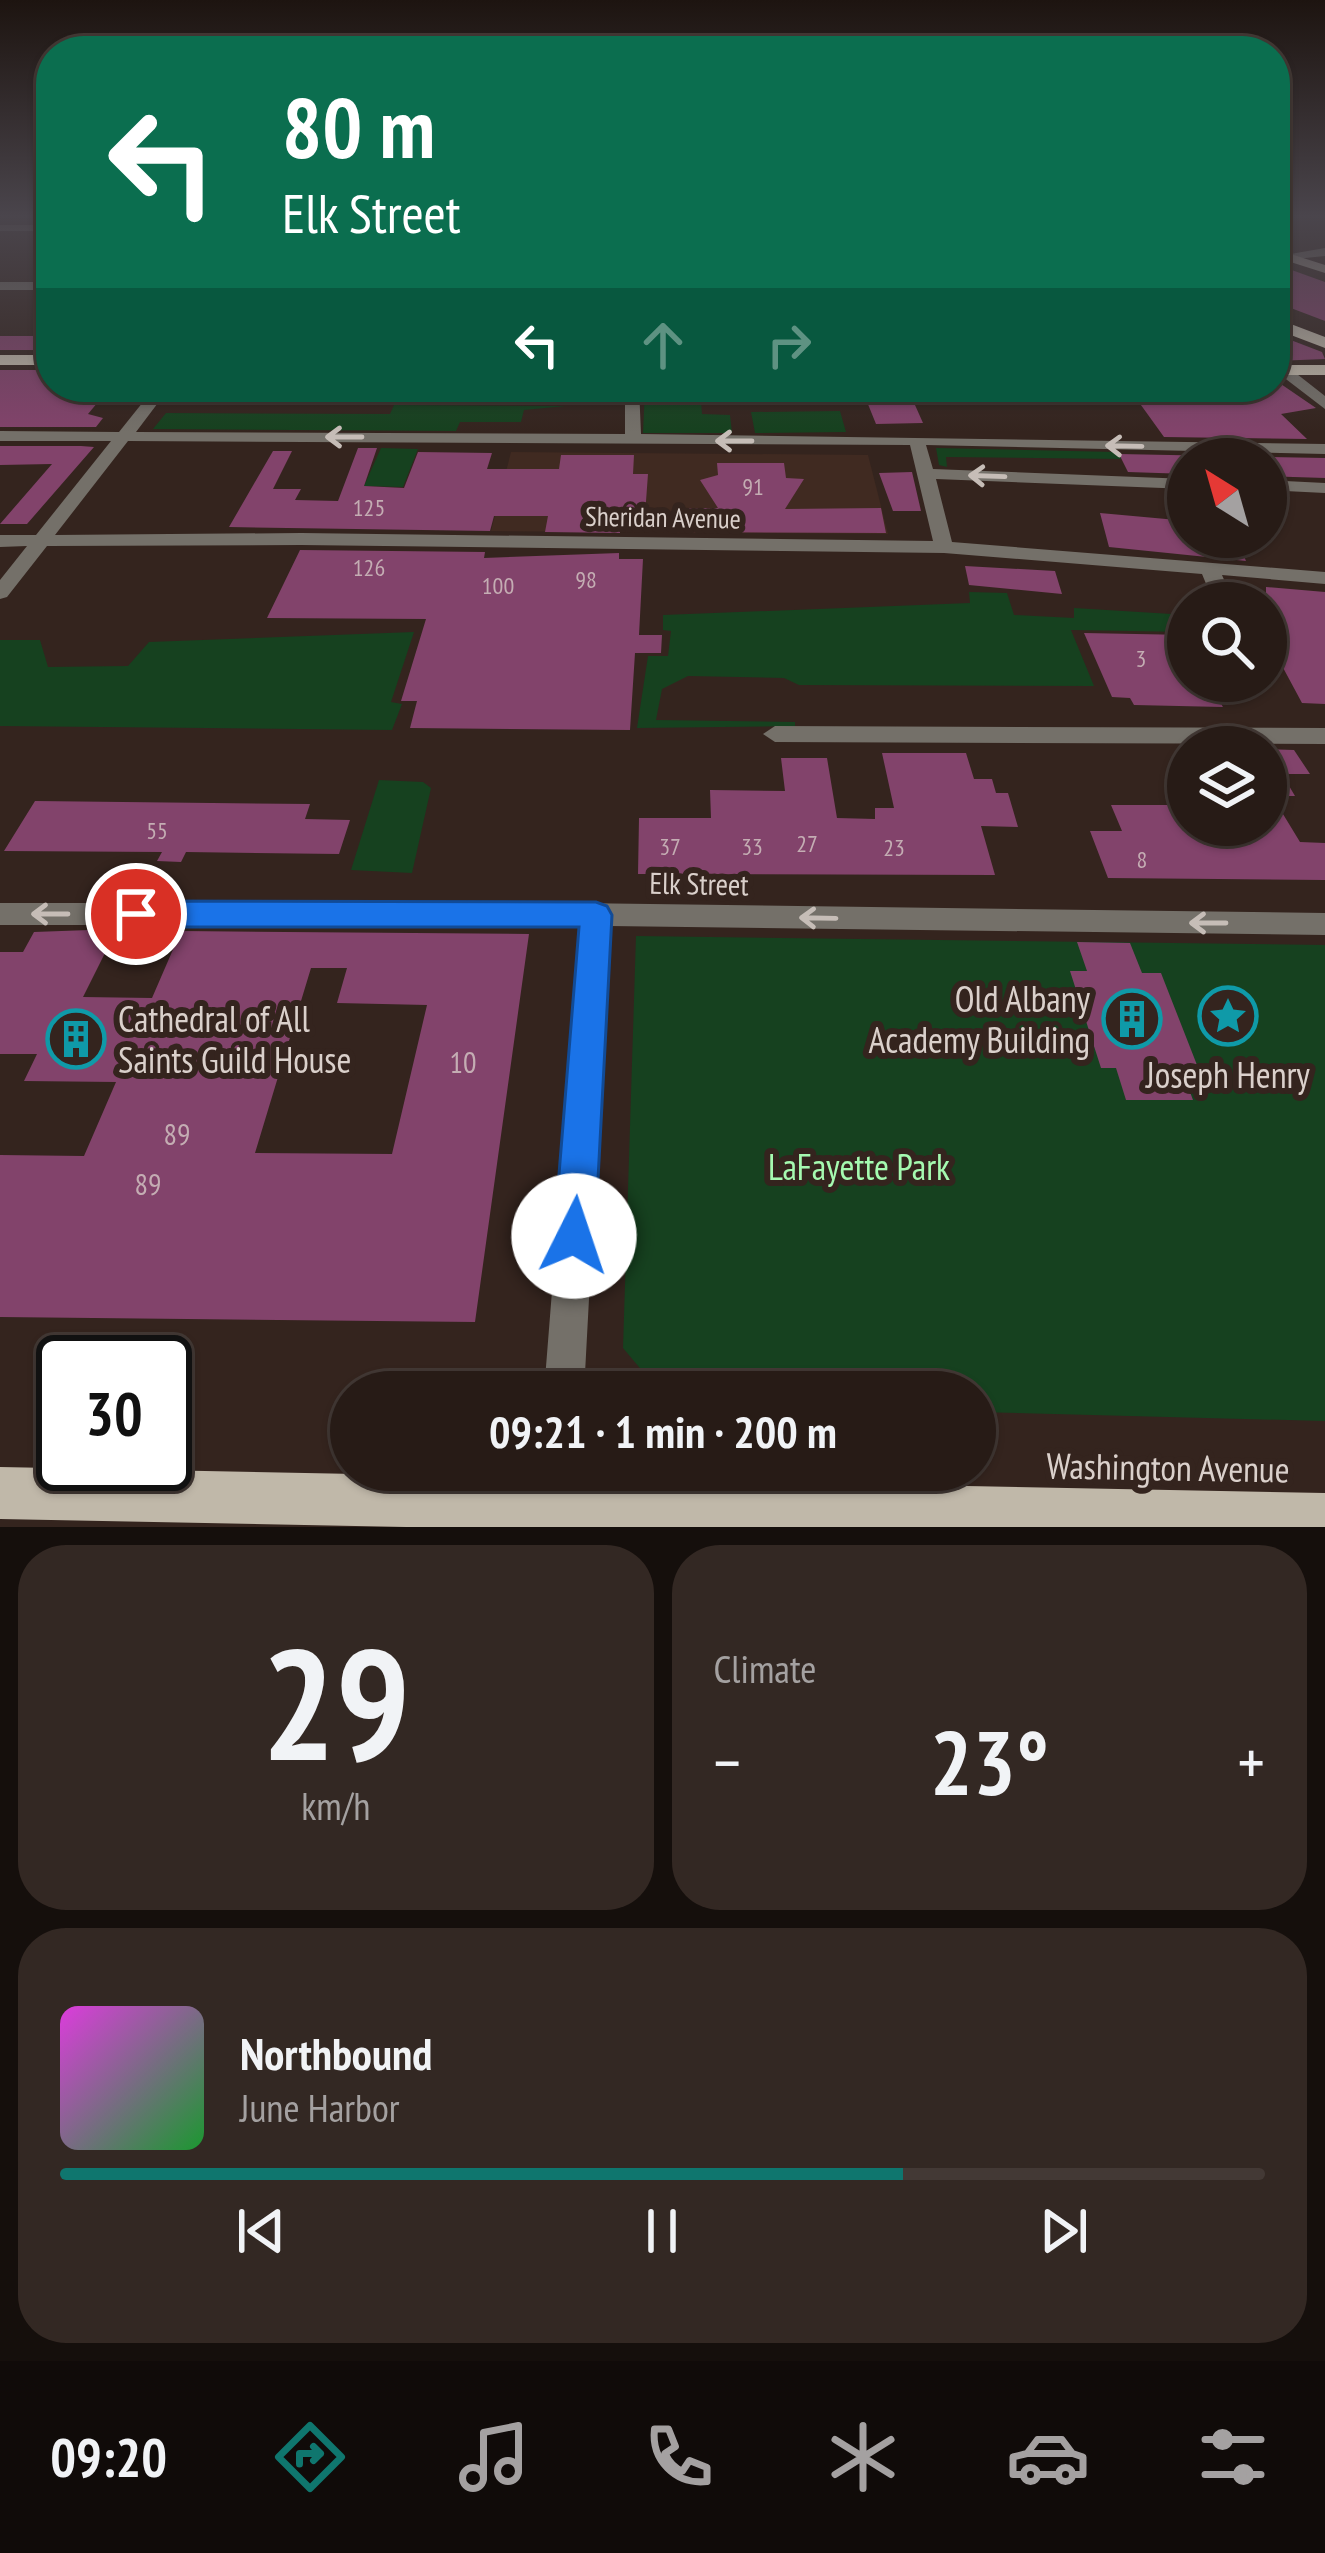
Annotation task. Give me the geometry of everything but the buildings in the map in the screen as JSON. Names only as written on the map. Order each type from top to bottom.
[{"type":"main road","points":[[1290,329],[1325,343]]},
{"type":"main road","points":[[0,360],[36,360]]},
{"type":"main road","points":[[1290,370],[1325,370]]},
{"type":"main road","name":"Washington Avenue","points":[[0,1493],[330,1489]]},
{"type":"main road","name":"Washington Avenue","points":[[673,1491],[1325,1519]]},
{"type":"street","points":[[1290,378],[1325,404]]},
{"type":"street","points":[[0,593],[151,402]]},
{"type":"street","points":[[632,402],[633,441]]},
{"type":"street","points":[[0,436],[917,440],[1325,449]]},
{"type":"street","points":[[917,440],[944,547]]},
{"type":"street","points":[[927,474],[1167,483]]},
{"type":"street","points":[[1287,486],[1325,488]]},
{"type":"street","name":"Sheridan Avenue","points":[[0,541],[944,547],[1325,578]]},
{"type":"street","points":[[1209,568],[1215,582]]},
{"type":"street","points":[[775,734],[1325,736]]},
{"type":"street","name":"Elk Street","points":[[0,914],[1325,924]]},
{"type":"street","points":[[565,1371],[596,915]]},
{"type":"shaded area","points":[[511,452],[868,455],[888,534],[491,531]]},
{"type":"green space","points":[[644,402],[701,402],[702,414],[730,415],[732,433],[643,433]]},
{"type":"green space","points":[[394,405],[566,406],[524,410],[521,422],[460,422],[456,431],[153,429],[166,413],[390,414]]},
{"type":"green space","points":[[840,411],[846,432],[755,433],[751,412]]},
{"type":"green space","points":[[381,448],[418,449],[403,487],[364,486]]},
{"type":"green space","points":[[936,448],[1115,452],[1122,459],[946,457],[947,467],[939,465]]},
{"type":"green space","points":[[969,592],[1007,593],[1014,615],[1074,618],[1074,608],[1167,614],[1167,632],[1071,630],[1094,686],[799,685],[784,678],[688,676],[662,689],[656,720],[795,722],[795,726],[637,728],[648,656],[668,656],[671,631],[663,630],[663,615],[970,603]]},
{"type":"green space","points":[[414,632],[391,702],[402,704],[392,730],[0,726],[0,640],[40,640],[48,667],[128,666],[149,642]]},
{"type":"green space","points":[[379,780],[423,782],[431,788],[412,873],[351,870]]},
{"type":"green space","name":"LaFayette Park","points":[[636,936],[1325,945],[1325,1421],[996,1413],[996,1371],[642,1371],[623,1348]]},
{"type":"place","name":"Joseph Henry","points":[[1228,1016]]},
{"type":"place","name":"Old Albany Academy Building","points":[[1132,1019]]},
{"type":"place","name":"Cathedral of All Saints Guild House","points":[[76,1039]]},
{"type":"route","points":[[136,914],[596,915],[574,1236]]}]
